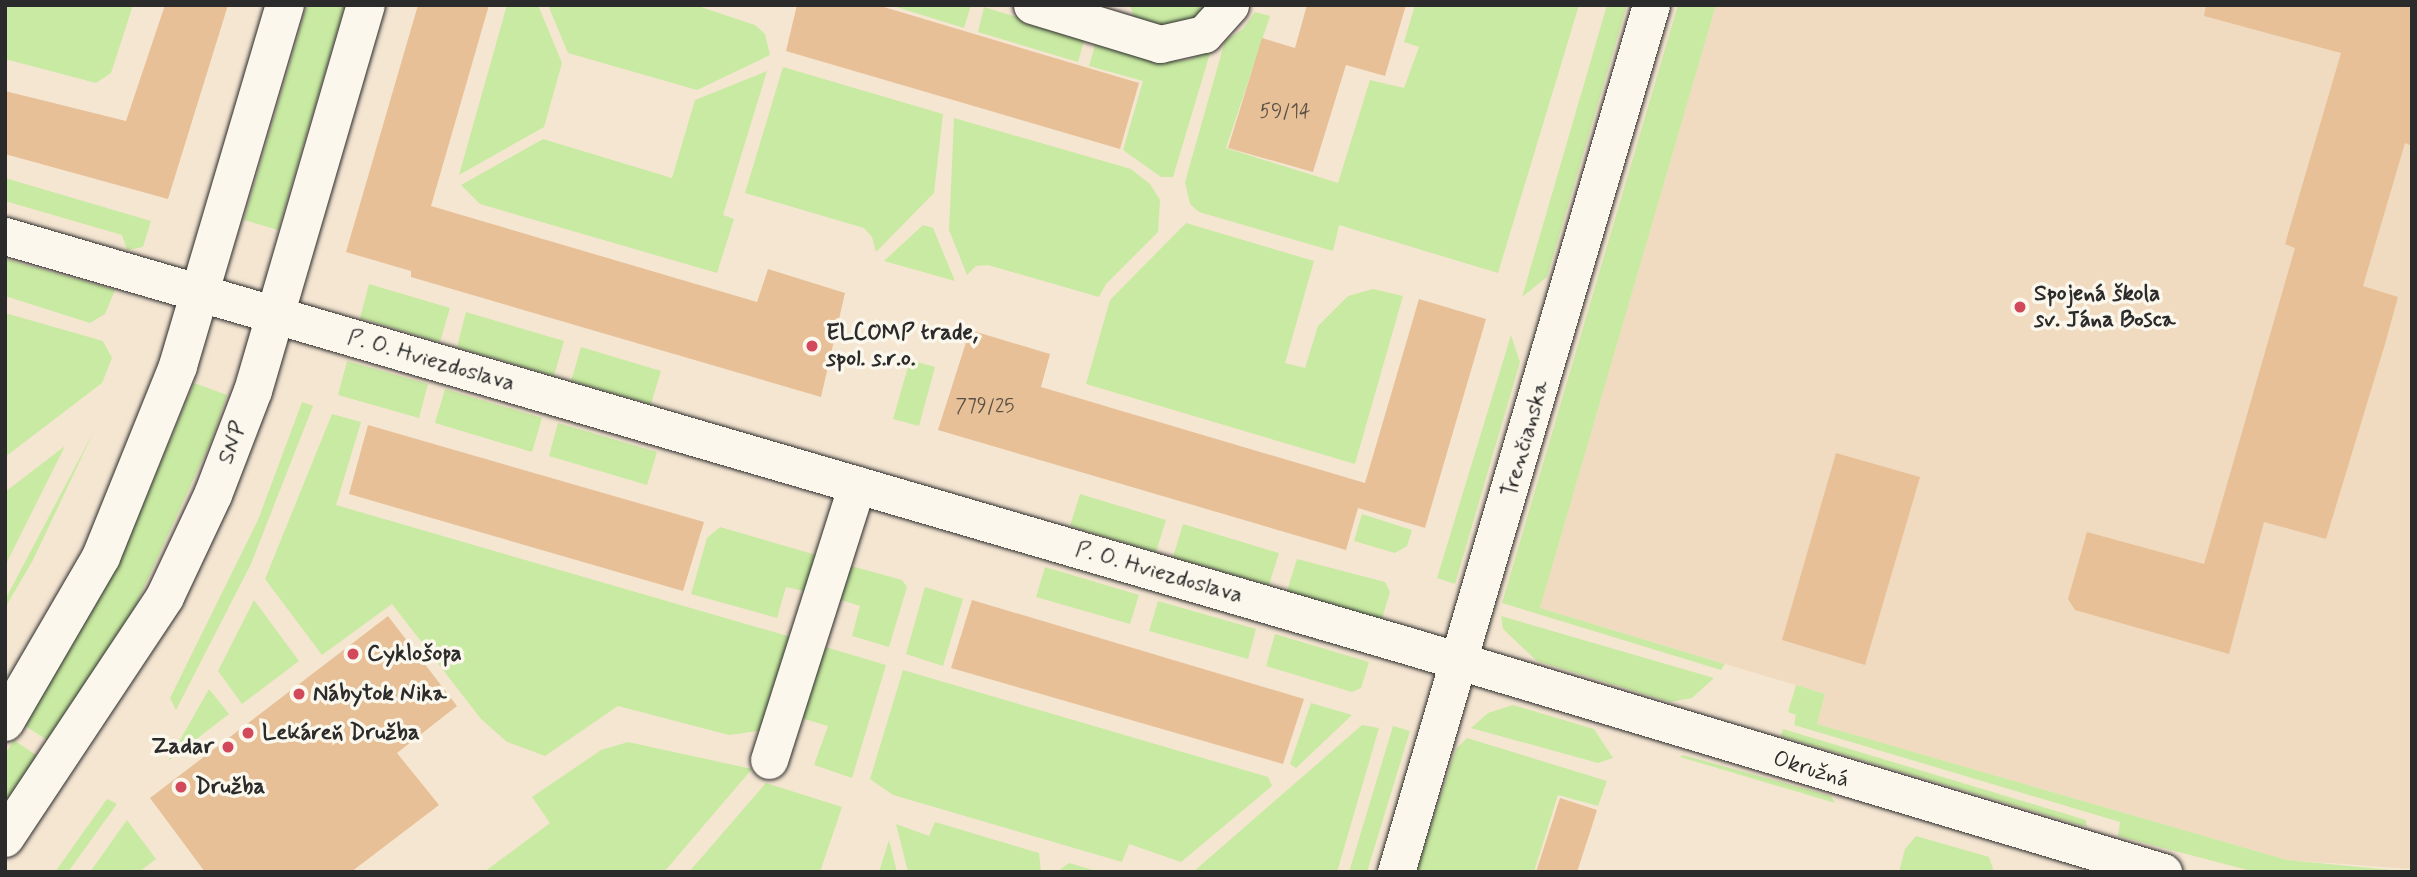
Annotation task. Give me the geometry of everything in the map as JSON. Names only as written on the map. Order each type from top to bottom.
[{"type":"street","points":[[5,722],[100,557],[178,366],[285,5]]},
{"type":"street","name":"SNP","points":[[5,838],[165,597],[235,437],[275,315],[366,5]]},
{"type":"street","points":[[1032,5],[1160,44],[1204,34],[1230,5]]},
{"type":"street","name":"Trenčianska","points":[[1396,872],[1461,661],[1651,5]]},
{"type":"street","name":"P. O. Hviezdoslava","points":[[5,236],[1461,661]]},
{"type":"street","points":[[769,760],[857,485]]},
{"type":"street","name":"Okružná","points":[[1461,661],[2015,831],[2163,872]]},
{"type":"shaded area","name":"Spojená škola sv. Jána Bosca","points":[[1716,5],[2412,5],[2412,869],[2287,860],[1817,724],[1825,694],[1540,608]]},
{"type":"green space","points":[[5,5],[133,5],[111,73],[96,83],[5,59]]},
{"type":"green space","points":[[307,5],[345,5],[278,230],[244,220]]},
{"type":"green space","points":[[507,5],[538,5],[562,63],[544,127],[459,175]]},
{"type":"green space","points":[[548,5],[695,5],[755,25],[765,34],[770,55],[697,90],[568,53]]},
{"type":"green space","points":[[890,5],[971,5],[964,28]]},
{"type":"green space","points":[[1130,5],[1220,5],[1206,21],[1138,29]]},
{"type":"green space","points":[[1415,5],[1579,5],[1498,273],[1339,225],[1333,251],[1199,212],[1190,204],[1185,182],[1225,41],[1243,29],[1255,12],[1270,16],[1226,148],[1338,183],[1370,80],[1404,88],[1419,47],[1404,42]]},
{"type":"green space","points":[[1607,5],[1627,5],[1547,277],[1522,297]]},
{"type":"green space","points":[[1678,5],[1716,5],[1540,608],[1725,664],[1721,670],[1502,603]]},
{"type":"green space","points":[[984,7],[1085,38],[1078,62],[978,32]]},
{"type":"green space","points":[[1096,42],[1156,62],[1188,60],[1211,50],[1173,177],[1161,177],[1123,150],[1143,81],[1089,66]]},
{"type":"green space","points":[[783,67],[943,114],[934,193],[876,252],[872,237],[864,228],[745,193]]},
{"type":"green space","points":[[767,71],[723,215],[734,219],[717,273],[480,204],[461,185],[543,139],[672,178],[695,100]]},
{"type":"green space","points":[[954,118],[1131,169],[1150,184],[1160,200],[1158,232],[1106,284],[1099,297],[988,265],[976,266],[967,275],[949,230]]},
{"type":"green space","points":[[5,178],[151,221],[143,247],[127,250],[122,235],[5,201]]},
{"type":"green space","points":[[1186,223],[1314,261],[1285,363],[1305,368],[1318,326],[1348,296],[1373,289],[1403,296],[1355,464],[1086,384],[1110,300]]},
{"type":"green space","points":[[923,225],[933,228],[955,281],[884,261]]},
{"type":"green space","points":[[5,259],[115,290],[105,314],[90,323],[5,296]]},
{"type":"green space","points":[[369,284],[450,308],[440,342],[360,318]]},
{"type":"green space","points":[[466,312],[564,341],[554,376],[457,347]]},
{"type":"green space","points":[[5,313],[103,341],[112,358],[102,383],[5,457]]},
{"type":"green space","points":[[1511,335],[1520,362],[1455,584],[1437,578]]},
{"type":"green space","points":[[581,347],[661,371],[651,404],[571,381]]},
{"type":"green space","points":[[910,360],[935,367],[919,426],[893,419]]},
{"type":"green space","points":[[347,361],[428,384],[419,418],[338,395]]},
{"type":"green space","points":[[194,383],[227,395],[211,441],[134,609],[53,744],[24,725],[131,534]]},
{"type":"green space","points":[[445,389],[542,418],[532,452],[435,423]]},
{"type":"green space","points":[[302,402],[313,406],[251,564],[176,710],[170,698],[258,520]]},
{"type":"green space","points":[[332,414],[361,422],[336,505],[798,639],[768,723],[758,731],[729,735],[618,706],[545,756],[507,742],[481,719],[392,604],[322,655],[265,579]]},
{"type":"green space","points":[[558,423],[657,452],[647,485],[549,456]]},
{"type":"green space","points":[[94,431],[33,560],[5,608],[5,600]]},
{"type":"green space","points":[[65,446],[5,566],[5,492]]},
{"type":"green space","points":[[1080,494],[1166,520],[1156,552],[1070,526]]},
{"type":"green space","points":[[1362,514],[1412,530],[1407,546],[1395,553],[1354,541]]},
{"type":"green space","points":[[1183,524],[1279,553],[1269,585],[1173,557]]},
{"type":"green space","points":[[720,527],[823,557],[812,593],[786,587],[777,618],[691,594],[707,538]]},
{"type":"green space","points":[[1297,559],[1385,582],[1390,592],[1382,619],[1287,591]]},
{"type":"green space","points":[[844,564],[902,580],[907,587],[889,647],[852,636],[860,606],[832,597]]},
{"type":"green space","points":[[1045,567],[1139,595],[1130,624],[1036,597]]},
{"type":"green space","points":[[925,587],[963,599],[943,666],[906,654]]},
{"type":"green space","points":[[254,600],[299,661],[242,704],[218,671]]},
{"type":"green space","points":[[1158,601],[1256,629],[1248,659],[1149,631]]},
{"type":"green space","points":[[1501,616],[1714,678],[1692,698],[1670,702],[1537,661],[1503,629]]},
{"type":"green space","points":[[1275,634],[1369,662],[1361,688],[1352,692],[1266,666]]},
{"type":"green space","points":[[822,646],[886,665],[852,778],[814,765],[828,726],[801,718]]},
{"type":"green space","points":[[903,670],[1268,777],[1272,786],[1181,862],[1129,844],[1122,862],[893,795],[870,779]]},
{"type":"green space","points":[[1796,685],[1825,694],[1817,724],[2287,860],[2412,872],[2255,872],[2118,836],[2120,822],[1794,725],[1796,715],[1788,712]]},
{"type":"green space","points":[[209,689],[229,714],[168,761]]},
{"type":"green space","points":[[1311,703],[1352,715],[1296,768],[1290,764]]},
{"type":"green space","points":[[1513,705],[1594,729],[1613,758],[1598,763],[1471,728],[1488,713]]},
{"type":"green space","points":[[1362,725],[1379,728],[1337,872],[1193,872]]},
{"type":"green space","points":[[1393,726],[1410,731],[1367,872],[1349,872]]},
{"type":"green space","points":[[1783,729],[2086,820],[2087,827],[1781,736]]},
{"type":"green space","points":[[1467,738],[1607,781],[1598,806],[1558,795],[1534,872],[1416,872],[1456,749]]},
{"type":"green space","points":[[14,740],[43,760],[5,813],[5,754]]},
{"type":"green space","points":[[628,742],[752,769],[664,872],[484,872],[550,823],[532,797],[601,750]]},
{"type":"green space","points":[[1683,755],[1831,796],[1835,803],[1680,757]]},
{"type":"green space","points":[[766,783],[842,807],[820,872],[689,872]]},
{"type":"green space","points":[[107,799],[117,804],[68,872],[55,872]]},
{"type":"green space","points":[[127,820],[156,859],[139,872],[90,872]]},
{"type":"green space","points":[[935,822],[1039,853],[1041,872],[908,872],[896,824],[929,836]]},
{"type":"green space","points":[[1916,836],[1989,857],[1994,872],[1899,872],[1905,849]]},
{"type":"green space","points":[[889,840],[897,872],[879,872]]},
{"type":"green space","points":[[1069,863],[1100,872],[1057,872]]},
{"type":"building","points":[[165,5],[228,5],[168,199],[5,154],[5,91],[126,121]]},
{"type":"building","points":[[418,5],[489,5],[431,206],[757,302],[768,269],[845,293],[821,397],[411,277],[411,271],[346,252]]},
{"type":"building","points":[[797,5],[877,5],[1139,83],[1120,149],[786,51]]},
{"type":"building","points":[[1307,5],[1406,5],[1385,76],[1346,65],[1313,172],[1228,148],[1262,38],[1295,48]]},
{"type":"building","points":[[2206,5],[2412,5],[2412,146],[2405,143],[2363,286],[2398,297],[2385,344],[2326,539],[2264,522],[2229,654],[2075,610],[2068,599],[2087,532],[2204,564],[2295,248],[2285,244],[2341,53],[2204,16]]},
{"type":"building","points":[[1419,299],[1486,319],[1425,528],[1358,508],[1346,550],[938,430],[970,330],[1050,354],[1041,387],[1365,483]]},
{"type":"building","points":[[368,425],[704,522],[683,591],[349,494]]},
{"type":"building","points":[[1836,453],[1920,477],[1865,665],[1782,640]]},
{"type":"building","points":[[972,600],[1304,699],[1283,764],[951,668]]},
{"type":"building","points":[[388,616],[457,706],[397,753],[439,805],[351,872],[205,872],[150,798]]},
{"type":"building","points":[[1560,798],[1597,810],[1591,829],[1577,872],[1536,872]]},
{"type":"place","name":"Spojená škola sv. Jána Bosca","points":[[2020,307]]},
{"type":"place","name":"ELCOMP trade, spol. s.r.o.","points":[[812,346]]},
{"type":"place","name":"Cyklošopa","points":[[353,654]]},
{"type":"place","name":"Nábytok Nika","points":[[299,694]]},
{"type":"place","name":"Lekáreň Družba","points":[[248,733]]},
{"type":"place","name":"Zadar","points":[[228,747]]},
{"type":"place","name":"Družba","points":[[181,787]]}]
